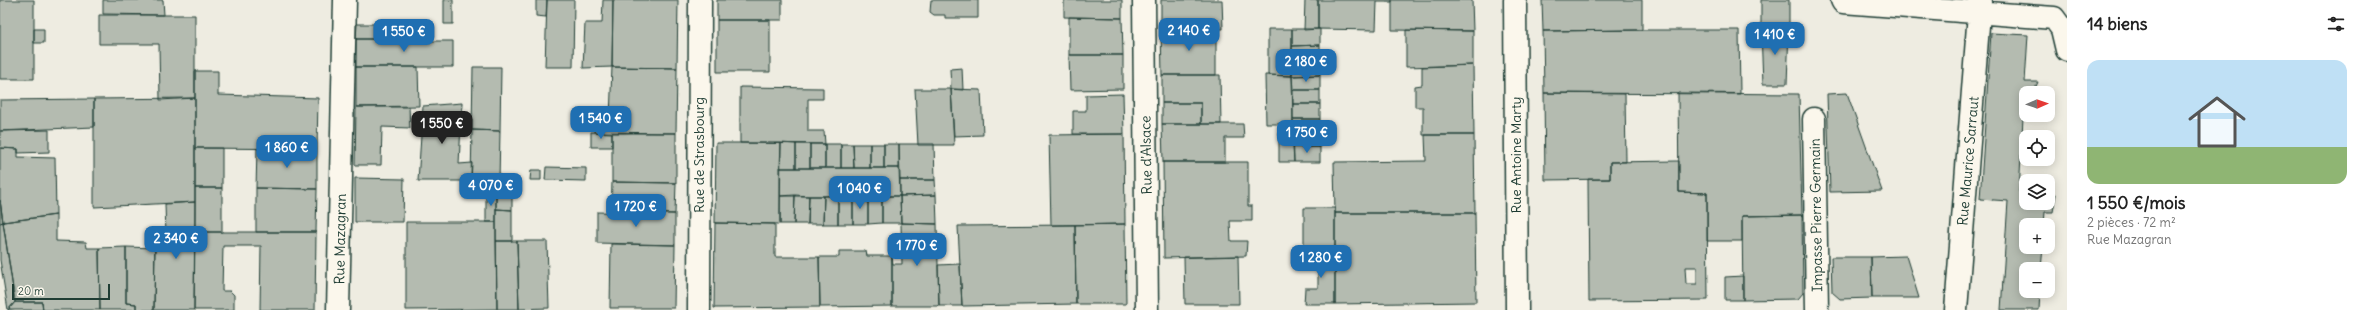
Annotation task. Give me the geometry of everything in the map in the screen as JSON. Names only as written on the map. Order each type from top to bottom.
[{"type":"street","name":"Rue Mazagran","points":[[338,310],[345,0]]},
{"type":"street","name":"Rue de Strasbourg","points":[[698,310],[700,0]]},
{"type":"street","name":"Rue d'Alsace","points":[[1144,0],[1148,310]]},
{"type":"street","name":"Rue Antoine Marty","points":[[1515,0],[1517,310]]},
{"type":"street","points":[[1842,0],[1843,2],[1980,6],[2054,18],[2062,29],[2067,50]]},
{"type":"street","name":"Rue Maurice Sarraut","points":[[1956,310],[1980,6]]},
{"type":"street","name":"Impasse Pierre Germain","points":[[1814,119],[1817,310]]},
{"type":"building","points":[[0,0],[34,0],[34,79],[0,79]]},
{"type":"building","points":[[103,0],[163,0],[164,15],[103,14]]},
{"type":"building","points":[[444,0],[453,0],[453,24],[444,24]]},
{"type":"building","points":[[536,0],[547,0],[546,17],[536,16]]},
{"type":"building","points":[[547,0],[574,0],[573,67],[545,67]]},
{"type":"building","points":[[603,0],[613,0],[612,67],[583,68],[585,23],[602,23]]},
{"type":"building","points":[[613,0],[678,0],[677,68],[612,67]]},
{"type":"building","points":[[717,0],[782,0],[782,20],[717,20]]},
{"type":"building","points":[[931,0],[978,0],[978,18],[945,18],[945,15],[934,15],[930,12]]},
{"type":"building","points":[[1064,0],[1122,0],[1122,18],[1064,17]]},
{"type":"building","points":[[1161,0],[1222,0],[1223,29],[1161,28]]},
{"type":"building","points":[[1305,0],[1318,0],[1318,29],[1304,30]]},
{"type":"building","points":[[1318,0],[1392,0],[1392,2],[1377,2],[1376,30],[1318,29]]},
{"type":"building","points":[[1392,0],[1472,0],[1473,31],[1392,30]]},
{"type":"building","points":[[1542,0],[1642,0],[1642,30],[1543,31]]},
{"type":"building","points":[[1761,0],[1789,0],[1789,29],[1761,30]]},
{"type":"building","points":[[99,15],[195,15],[195,98],[160,100],[159,44],[99,44]]},
{"type":"building","points":[[1069,17],[1122,18],[1123,55],[1069,55]]},
{"type":"building","points":[[717,20],[770,20],[770,72],[717,72]]},
{"type":"building","points":[[357,24],[413,24],[412,39],[356,39]]},
{"type":"building","points":[[1161,28],[1216,29],[1216,75],[1162,75]]},
{"type":"building","points":[[34,29],[44,29],[44,43],[34,43]]},
{"type":"building","points":[[1268,29],[1292,29],[1292,76],[1268,75]]},
{"type":"building","points":[[1292,29],[1320,29],[1320,45],[1292,46]]},
{"type":"building","points":[[1789,29],[1787,84],[1763,84],[1761,30]]},
{"type":"building","points":[[1406,30],[1473,31],[1473,65],[1406,67]]},
{"type":"building","points":[[1739,30],[1740,94],[1544,93],[1543,31]]},
{"type":"building","points":[[1991,33],[2028,35],[2025,82],[2038,82],[2036,86],[2019,86],[2019,122],[2023,122],[2022,130],[2019,130],[2019,166],[2020,166],[2019,210],[2053,210],[2053,212],[2045,212],[2045,218],[2019,218],[2019,254],[2042,254],[2042,262],[2019,262],[2019,298],[2040,298],[2039,310],[2001,310],[2008,201],[1980,199]]},
{"type":"building","points":[[356,39],[453,41],[453,67],[356,67]]},
{"type":"building","points":[[1320,45],[1320,60],[1292,60],[1292,46]]},
{"type":"building","points":[[1069,55],[1123,55],[1123,89],[1070,90]]},
{"type":"building","points":[[1292,60],[1320,60],[1320,75],[1292,76]]},
{"type":"building","points":[[1473,65],[1474,135],[1423,135],[1423,107],[1415,107],[1415,86],[1422,85],[1422,67]]},
{"type":"building","points":[[356,67],[418,67],[419,106],[356,107]]},
{"type":"building","points":[[473,67],[501,67],[500,131],[472,130]]},
{"type":"building","points":[[612,67],[677,68],[676,133],[594,132],[594,118],[610,118]]},
{"type":"building","points":[[962,68],[963,90],[951,89],[950,69]]},
{"type":"building","points":[[195,71],[218,71],[218,95],[318,98],[317,149],[195,148]]},
{"type":"building","points":[[1162,75],[1220,75],[1221,124],[1201,124],[1201,103],[1162,103]]},
{"type":"building","points":[[1265,75],[1292,76],[1293,124],[1266,124]]},
{"type":"building","points":[[1320,75],[1320,90],[1293,90],[1292,76]]},
{"type":"building","points":[[740,87],[823,88],[823,99],[808,99],[808,131],[824,131],[825,144],[740,143]]},
{"type":"building","points":[[915,89],[951,89],[954,145],[918,145]]},
{"type":"building","points":[[951,89],[981,90],[983,135],[954,136]]},
{"type":"building","points":[[1293,90],[1320,90],[1320,104],[1293,104]]},
{"type":"building","points":[[1544,93],[1625,94],[1626,162],[1610,162],[1610,179],[1545,180]]},
{"type":"building","points":[[1678,93],[1799,94],[1802,215],[1742,216],[1742,241],[1707,241],[1707,193],[1679,192]]},
{"type":"building","points":[[1847,93],[1882,191],[1830,192],[1827,94]]},
{"type":"building","points":[[1123,94],[1124,134],[1073,134],[1073,111],[1086,111],[1086,95]]},
{"type":"building","points":[[195,98],[195,202],[94,207],[94,99]]},
{"type":"building","points":[[94,99],[94,127],[0,131],[0,100]]},
{"type":"building","points":[[462,103],[459,164],[472,163],[471,181],[418,181],[423,106]]},
{"type":"building","points":[[1162,103],[1201,103],[1201,124],[1162,124]]},
{"type":"building","points":[[1293,104],[1320,104],[1320,119],[1293,119]]},
{"type":"building","points":[[356,107],[409,107],[410,128],[382,127],[381,165],[355,165]]},
{"type":"building","points":[[1293,119],[1320,119],[1320,133],[1293,133]]},
{"type":"building","points":[[1162,124],[1243,124],[1244,138],[1225,138],[1225,162],[1163,162]]},
{"type":"building","points":[[1279,124],[1293,124],[1294,162],[1279,162]]},
{"type":"building","points":[[49,130],[49,152],[18,153],[18,149],[0,148],[0,131]]},
{"type":"building","points":[[472,130],[500,131],[499,180],[471,179]]},
{"type":"building","points":[[591,132],[612,133],[612,147],[591,147]]},
{"type":"building","points":[[612,133],[676,133],[676,183],[612,182]]},
{"type":"building","points":[[1293,133],[1320,133],[1320,147],[1293,147]]},
{"type":"building","points":[[1124,134],[1125,224],[1051,225],[1049,135]]},
{"type":"building","points":[[1425,135],[1474,135],[1475,213],[1335,213],[1334,162],[1426,161]]},
{"type":"building","points":[[716,143],[781,143],[780,224],[715,223]]},
{"type":"building","points":[[781,143],[796,144],[796,168],[780,168]]},
{"type":"building","points":[[796,144],[810,144],[810,168],[796,168]]},
{"type":"building","points":[[810,144],[825,144],[825,168],[810,168]]},
{"type":"building","points":[[825,144],[841,144],[841,168],[825,168]]},
{"type":"building","points":[[841,144],[853,144],[854,168],[841,168]]},
{"type":"building","points":[[853,144],[870,144],[870,168],[854,168]]},
{"type":"building","points":[[870,144],[884,144],[884,168],[870,168]]},
{"type":"building","points":[[884,144],[899,144],[899,168],[884,168]]},
{"type":"building","points":[[899,144],[934,144],[935,180],[900,180]]},
{"type":"building","points":[[1293,147],[1320,147],[1320,162],[1294,162]]},
{"type":"building","points":[[0,148],[18,149],[18,157],[55,158],[56,215],[3,222],[0,200]]},
{"type":"building","points":[[195,148],[222,148],[222,188],[195,188]]},
{"type":"building","points":[[257,149],[317,149],[317,189],[256,188]]},
{"type":"building","points":[[1679,161],[1679,192],[1707,193],[1708,300],[1589,301],[1588,179],[1610,179],[1610,162]],"holes":[[[1685,267],[1697,267],[1697,284],[1686,284]]]},
{"type":"building","points":[[1163,162],[1248,162],[1248,206],[1252,206],[1252,221],[1230,221],[1231,241],[1247,241],[1246,256],[1164,258]]},
{"type":"building","points":[[546,167],[586,168],[586,181],[545,180]]},
{"type":"building","points":[[780,168],[899,168],[900,196],[780,196]]},
{"type":"building","points":[[531,170],[541,170],[541,180],[530,180]]},
{"type":"building","points":[[355,178],[404,179],[403,222],[355,222]]},
{"type":"building","points":[[476,179],[496,180],[496,192],[476,191]]},
{"type":"building","points":[[496,180],[512,180],[512,210],[496,209]]},
{"type":"building","points":[[900,180],[935,180],[936,195],[900,196]]},
{"type":"building","points":[[612,182],[676,183],[675,214],[611,213]]},
{"type":"building","points":[[195,188],[222,188],[222,232],[195,232]]},
{"type":"building","points":[[256,188],[317,189],[316,232],[256,232]]},
{"type":"building","points":[[486,191],[496,192],[496,222],[486,222]]},
{"type":"building","points":[[795,195],[794,224],[780,224],[780,196]]},
{"type":"building","points":[[795,195],[809,196],[808,224],[794,224]]},
{"type":"building","points":[[838,195],[838,224],[823,224],[824,196]]},
{"type":"building","points":[[838,195],[853,196],[853,224],[838,224]]},
{"type":"building","points":[[936,195],[937,224],[901,223],[900,196]]},
{"type":"building","points":[[809,196],[824,196],[823,224],[808,224]]},
{"type":"building","points":[[853,196],[868,196],[868,224],[853,224]]},
{"type":"building","points":[[868,196],[882,196],[882,223],[868,224]]},
{"type":"building","points":[[882,196],[900,196],[901,223],[882,223]]},
{"type":"building","points":[[0,200],[3,222],[0,223]]},
{"type":"building","points":[[195,202],[194,310],[154,310],[155,236],[166,236],[165,204]]},
{"type":"building","points":[[1304,208],[1335,208],[1335,254],[1304,255]]},
{"type":"building","points":[[496,209],[512,210],[512,241],[496,241]]},
{"type":"building","points":[[597,212],[675,214],[675,245],[597,243]]},
{"type":"building","points":[[1335,213],[1475,213],[1476,302],[1335,304]]},
{"type":"building","points":[[56,215],[56,241],[86,242],[87,248],[99,248],[100,310],[43,310],[42,302],[15,302],[3,222]]},
{"type":"building","points":[[1802,215],[1803,293],[1798,299],[1743,300],[1742,216]]},
{"type":"building","points":[[3,222],[15,302],[8,310],[0,260],[0,223]]},
{"type":"building","points":[[406,222],[496,222],[497,309],[406,310]]},
{"type":"building","points":[[715,223],[775,224],[775,257],[819,257],[820,307],[714,308]]},
{"type":"building","points":[[901,223],[937,224],[939,306],[892,306],[892,256],[893,264],[902,264]]},
{"type":"building","points":[[1125,224],[1126,304],[1076,304],[1075,225]]},
{"type":"building","points":[[1075,225],[1076,304],[962,306],[958,226]]},
{"type":"building","points":[[195,232],[316,232],[315,310],[260,310],[261,246],[223,246],[222,291],[230,291],[234,295],[234,310],[194,310]]},
{"type":"building","points":[[496,241],[517,241],[519,309],[497,309]]},
{"type":"building","points":[[517,241],[547,241],[549,308],[519,309]]},
{"type":"building","points":[[611,244],[675,245],[674,308],[610,308]]},
{"type":"building","points":[[126,247],[155,248],[154,310],[136,310],[136,304],[126,303]]},
{"type":"building","points":[[126,247],[126,303],[136,304],[136,310],[100,310],[99,248]]},
{"type":"building","points":[[839,251],[866,251],[867,256],[892,256],[892,306],[820,307],[819,257],[839,257]]},
{"type":"building","points":[[1335,254],[1335,304],[1304,304],[1305,288],[1318,288],[1318,269],[1304,269],[1304,255]]},
{"type":"building","points":[[1238,256],[1239,304],[1185,304],[1184,257]]},
{"type":"building","points":[[1906,256],[1919,298],[1872,298],[1871,257]]},
{"type":"building","points":[[1831,257],[1871,257],[1872,298],[1840,299],[1832,292]]},
{"type":"building","points":[[960,264],[962,306],[939,306],[938,265]]},
{"type":"building","points":[[1743,276],[1743,300],[1725,300],[1725,277]]},
{"type":"building","points":[[15,302],[42,302],[43,310],[8,310]]}]
